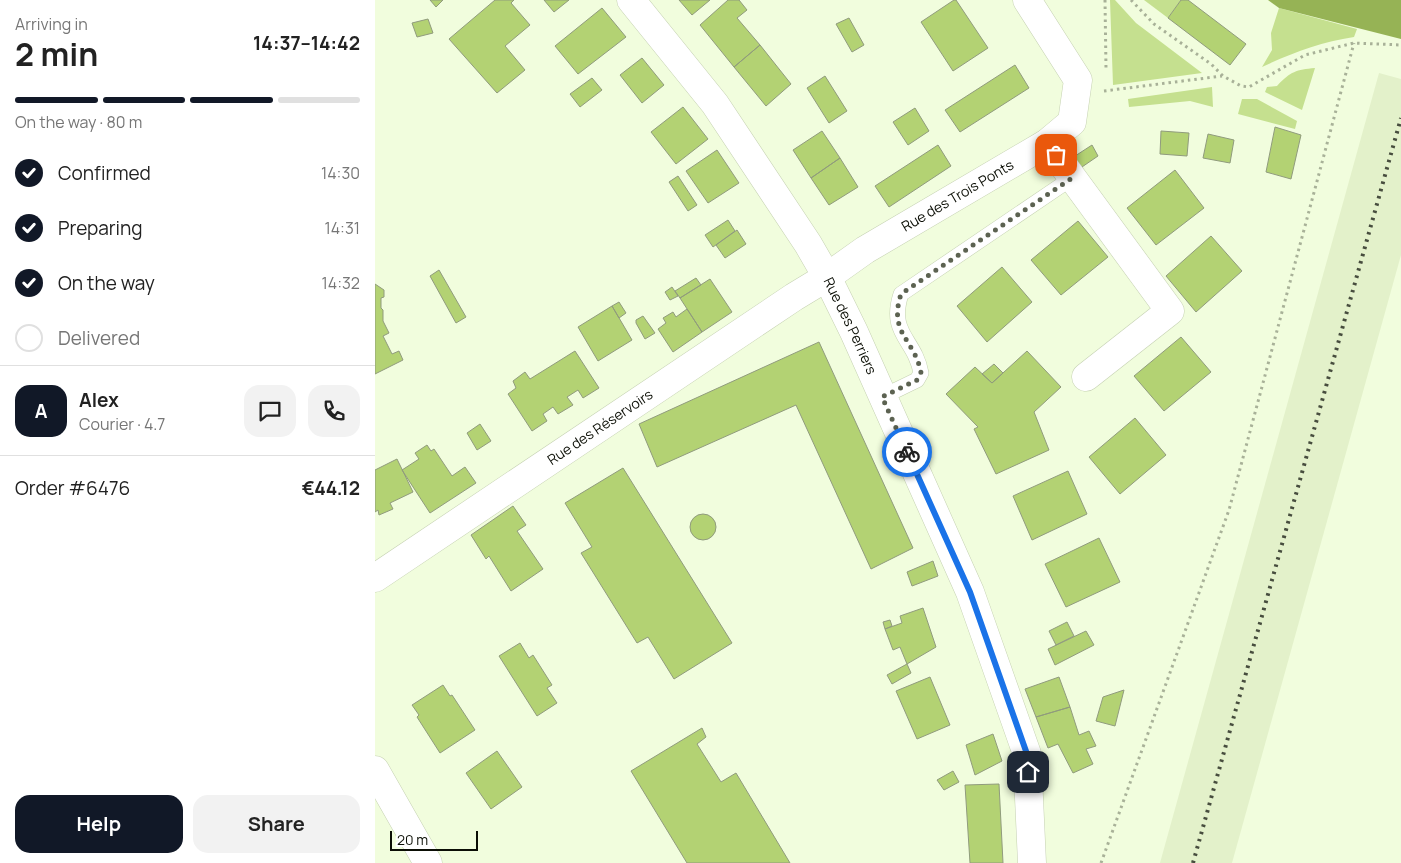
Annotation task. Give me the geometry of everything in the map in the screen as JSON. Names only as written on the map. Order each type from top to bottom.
[{"type":"street","name":"Rue des Perriers","points":[[631,0],[715,104],[808,244],[827,277],[854,332],[970,592],[1027,754],[1032,863]]},
{"type":"street","name":"Rue des Trois Ponts","points":[[827,277],[865,250],[1047,143],[1072,122],[1078,80],[1027,0]]},
{"type":"street","points":[[1047,143],[1170,311],[1086,377]]},
{"type":"street","name":"Rue des Réservoirs","points":[[375,578],[794,297],[827,277]]},
{"type":"street","points":[[375,770],[428,863]]},
{"type":"lane","points":[[882,397],[917,380],[921,373],[919,365],[897,323],[897,307],[901,294],[1072,178]]},
{"type":"path","points":[[1105,0],[1106,72]]},
{"type":"path","points":[[1131,0],[1154,24],[1211,64],[1223,76],[1241,86],[1249,87],[1305,55],[1354,43],[1401,45]]},
{"type":"path","points":[[1101,863],[1229,510],[1354,43]]},
{"type":"path","points":[[1075,96],[1106,90],[1223,76]]},
{"type":"path","points":[[1106,82],[1106,90]]},
{"type":"shaded area","points":[[1110,0],[1115,0],[1136,23],[1202,73],[1113,85]]},
{"type":"shaded area","points":[[1144,0],[1181,0],[1168,18]]},
{"type":"shaded area","points":[[1268,0],[1401,0],[1401,39],[1279,8]]},
{"type":"shaded area","points":[[1279,8],[1357,29],[1354,37],[1307,49],[1262,67],[1272,50],[1271,33]]},
{"type":"shaded area","points":[[1315,68],[1302,110],[1265,92],[1267,87],[1277,86],[1294,72]]},
{"type":"shaded area","points":[[1379,73],[1401,79],[1401,255],[1232,863],[1160,863]]},
{"type":"shaded area","points":[[1212,87],[1213,107],[1190,101],[1129,107],[1128,99]]},
{"type":"shaded area","points":[[1242,99],[1257,99],[1297,121],[1295,129],[1238,114]]},
{"type":"building","points":[[430,0],[443,0],[436,7]]},
{"type":"building","points":[[495,0],[514,0],[511,3],[530,25],[505,46],[525,70],[497,93],[449,39]]},
{"type":"building","points":[[544,0],[569,0],[554,12]]},
{"type":"building","points":[[679,0],[710,0],[692,15]]},
{"type":"building","points":[[728,0],[739,0],[747,10],[737,18],[760,45],[734,67],[700,25]]},
{"type":"building","points":[[956,0],[988,48],[953,71],[921,22]]},
{"type":"building","points":[[1181,0],[1188,0],[1246,44],[1230,65],[1168,18]]},
{"type":"building","points":[[602,8],[626,37],[578,74],[555,46]]},
{"type":"building","points":[[849,18],[864,45],[852,52],[836,24]]},
{"type":"building","points":[[428,19],[433,33],[417,37],[412,23]]},
{"type":"building","points":[[760,45],[791,84],[766,106],[734,67]]},
{"type":"building","points":[[642,58],[664,85],[642,103],[620,75]]},
{"type":"building","points":[[1015,65],[1029,88],[960,132],[945,110]]},
{"type":"building","points":[[825,76],[847,111],[829,123],[807,88]]},
{"type":"building","points":[[592,78],[602,90],[580,107],[570,94]]},
{"type":"building","points":[[683,107],[708,139],[676,164],[651,132]]},
{"type":"building","points":[[915,108],[929,131],[908,145],[893,122]]},
{"type":"building","points":[[1275,127],[1301,135],[1291,179],[1266,172]]},
{"type":"building","points":[[822,131],[840,158],[811,178],[793,150]]},
{"type":"building","points":[[1161,131],[1189,133],[1187,156],[1160,154]]},
{"type":"building","points":[[1208,134],[1234,140],[1230,163],[1203,158]]},
{"type":"building","points":[[938,145],[951,166],[889,207],[875,186]]},
{"type":"building","points":[[1092,145],[1098,156],[1079,169],[1072,158]]},
{"type":"building","points":[[717,150],[739,183],[708,203],[686,171]]},
{"type":"building","points":[[840,158],[858,187],[829,205],[811,178]]},
{"type":"building","points":[[1175,170],[1204,208],[1156,245],[1127,208]]},
{"type":"building","points":[[678,176],[697,205],[688,211],[669,182]]},
{"type":"building","points":[[728,220],[735,231],[713,247],[705,235]]},
{"type":"building","points":[[1078,221],[1108,257],[1061,295],[1031,260]]},
{"type":"building","points":[[737,230],[746,244],[725,258],[716,245]]},
{"type":"building","points":[[1211,236],[1242,271],[1196,312],[1166,276]]},
{"type":"building","points":[[1002,267],[1032,302],[987,342],[957,306]]},
{"type":"building","points":[[439,270],[466,317],[456,323],[430,276]]},
{"type":"building","points":[[696,278],[701,285],[680,298],[675,291]]},
{"type":"building","points":[[710,279],[732,312],[702,332],[680,298]]},
{"type":"building","points":[[375,284],[384,290],[384,297],[381,298],[381,308],[383,310],[383,321],[389,333],[383,336],[392,354],[399,351],[403,360],[375,374]]},
{"type":"building","points":[[672,287],[678,296],[670,300],[665,292]]},
{"type":"building","points":[[619,302],[626,313],[619,318],[612,306]]},
{"type":"building","points":[[612,306],[632,340],[598,361],[578,327]]},
{"type":"building","points":[[687,309],[702,332],[673,352],[658,329],[666,323],[663,318],[673,312],[676,317]]},
{"type":"building","points":[[643,316],[655,333],[645,339],[636,323],[636,320]]},
{"type":"building","points":[[1181,337],[1211,372],[1164,411],[1134,376]]},
{"type":"building","points":[[819,342],[913,548],[871,569],[796,405],[657,467],[639,424]]},
{"type":"building","points":[[575,351],[599,388],[583,398],[578,390],[567,397],[573,405],[558,414],[553,407],[543,414],[547,421],[532,431],[508,394],[516,388],[513,381],[525,372],[530,379]]},
{"type":"building","points":[[1027,351],[1061,387],[1034,412],[1049,450],[996,474],[974,429],[978,427],[946,394],[975,367],[992,383]]},
{"type":"building","points":[[994,364],[1003,373],[992,383],[982,374]]},
{"type":"building","points":[[1135,418],[1166,455],[1120,494],[1089,457]]},
{"type":"building","points":[[480,424],[491,441],[477,450],[467,433]]},
{"type":"building","points":[[427,445],[431,451],[434,449],[452,476],[465,467],[476,483],[430,513],[402,470],[419,459],[415,453]]},
{"type":"building","points":[[397,459],[413,492],[390,503],[393,509],[379,515],[378,510],[375,512],[375,470]]},
{"type":"building","points":[[623,468],[732,643],[674,679],[648,637],[637,643],[581,553],[592,547],[565,503]]},
{"type":"building","points":[[1068,471],[1087,514],[1032,540],[1013,496]]},
{"type":"building","points":[[513,506],[526,525],[517,531],[543,569],[511,591],[489,556],[486,559],[471,535]]},
{"type":"building","points":[[703,514],[712,518],[716,527],[712,536],[703,540],[694,536],[690,527],[694,518]]},
{"type":"building","points":[[1099,538],[1120,582],[1066,607],[1045,564]]},
{"type":"building","points":[[933,561],[938,576],[912,586],[907,572]]},
{"type":"building","points":[[923,608],[936,647],[907,664],[900,647],[893,650],[885,629],[902,623],[900,616]]},
{"type":"building","points":[[890,620],[892,626],[885,629],[883,622]]},
{"type":"building","points":[[1067,622],[1074,636],[1056,645],[1049,631]]},
{"type":"building","points":[[1086,631],[1094,645],[1055,665],[1048,649]]},
{"type":"building","points":[[520,643],[529,658],[533,655],[552,685],[547,688],[557,703],[537,716],[499,656]]},
{"type":"building","points":[[907,664],[911,673],[892,684],[887,675]]},
{"type":"building","points":[[930,677],[950,725],[917,739],[896,691]]},
{"type":"building","points":[[1059,677],[1070,707],[1036,717],[1025,689]]},
{"type":"building","points":[[443,685],[450,696],[452,695],[475,730],[440,753],[417,717],[419,715],[412,705]]},
{"type":"building","points":[[1124,690],[1115,726],[1096,721],[1103,697]]},
{"type":"building","points":[[1070,707],[1079,735],[1089,731],[1096,746],[1086,749],[1093,764],[1073,773],[1058,744],[1048,748],[1036,717]]},
{"type":"building","points":[[702,728],[706,737],[697,744],[721,782],[736,773],[790,863],[687,863],[631,771]]},
{"type":"building","points":[[993,734],[1002,761],[975,775],[966,745]]},
{"type":"building","points":[[497,751],[522,787],[491,809],[466,773]]},
{"type":"building","points":[[953,771],[959,782],[944,790],[937,780]]},
{"type":"building","points":[[999,784],[1003,863],[970,863],[965,785]]},
{"type":"railway","points":[[1193,863],[1401,118]]},
{"type":"way so far","points":[[907,452],[882,397],[917,380],[921,373],[919,365],[897,323],[897,307],[901,294],[1072,178],[1056,155]]},
{"type":"route","points":[[907,452],[970,592],[1027,754],[1028,772]]}]
